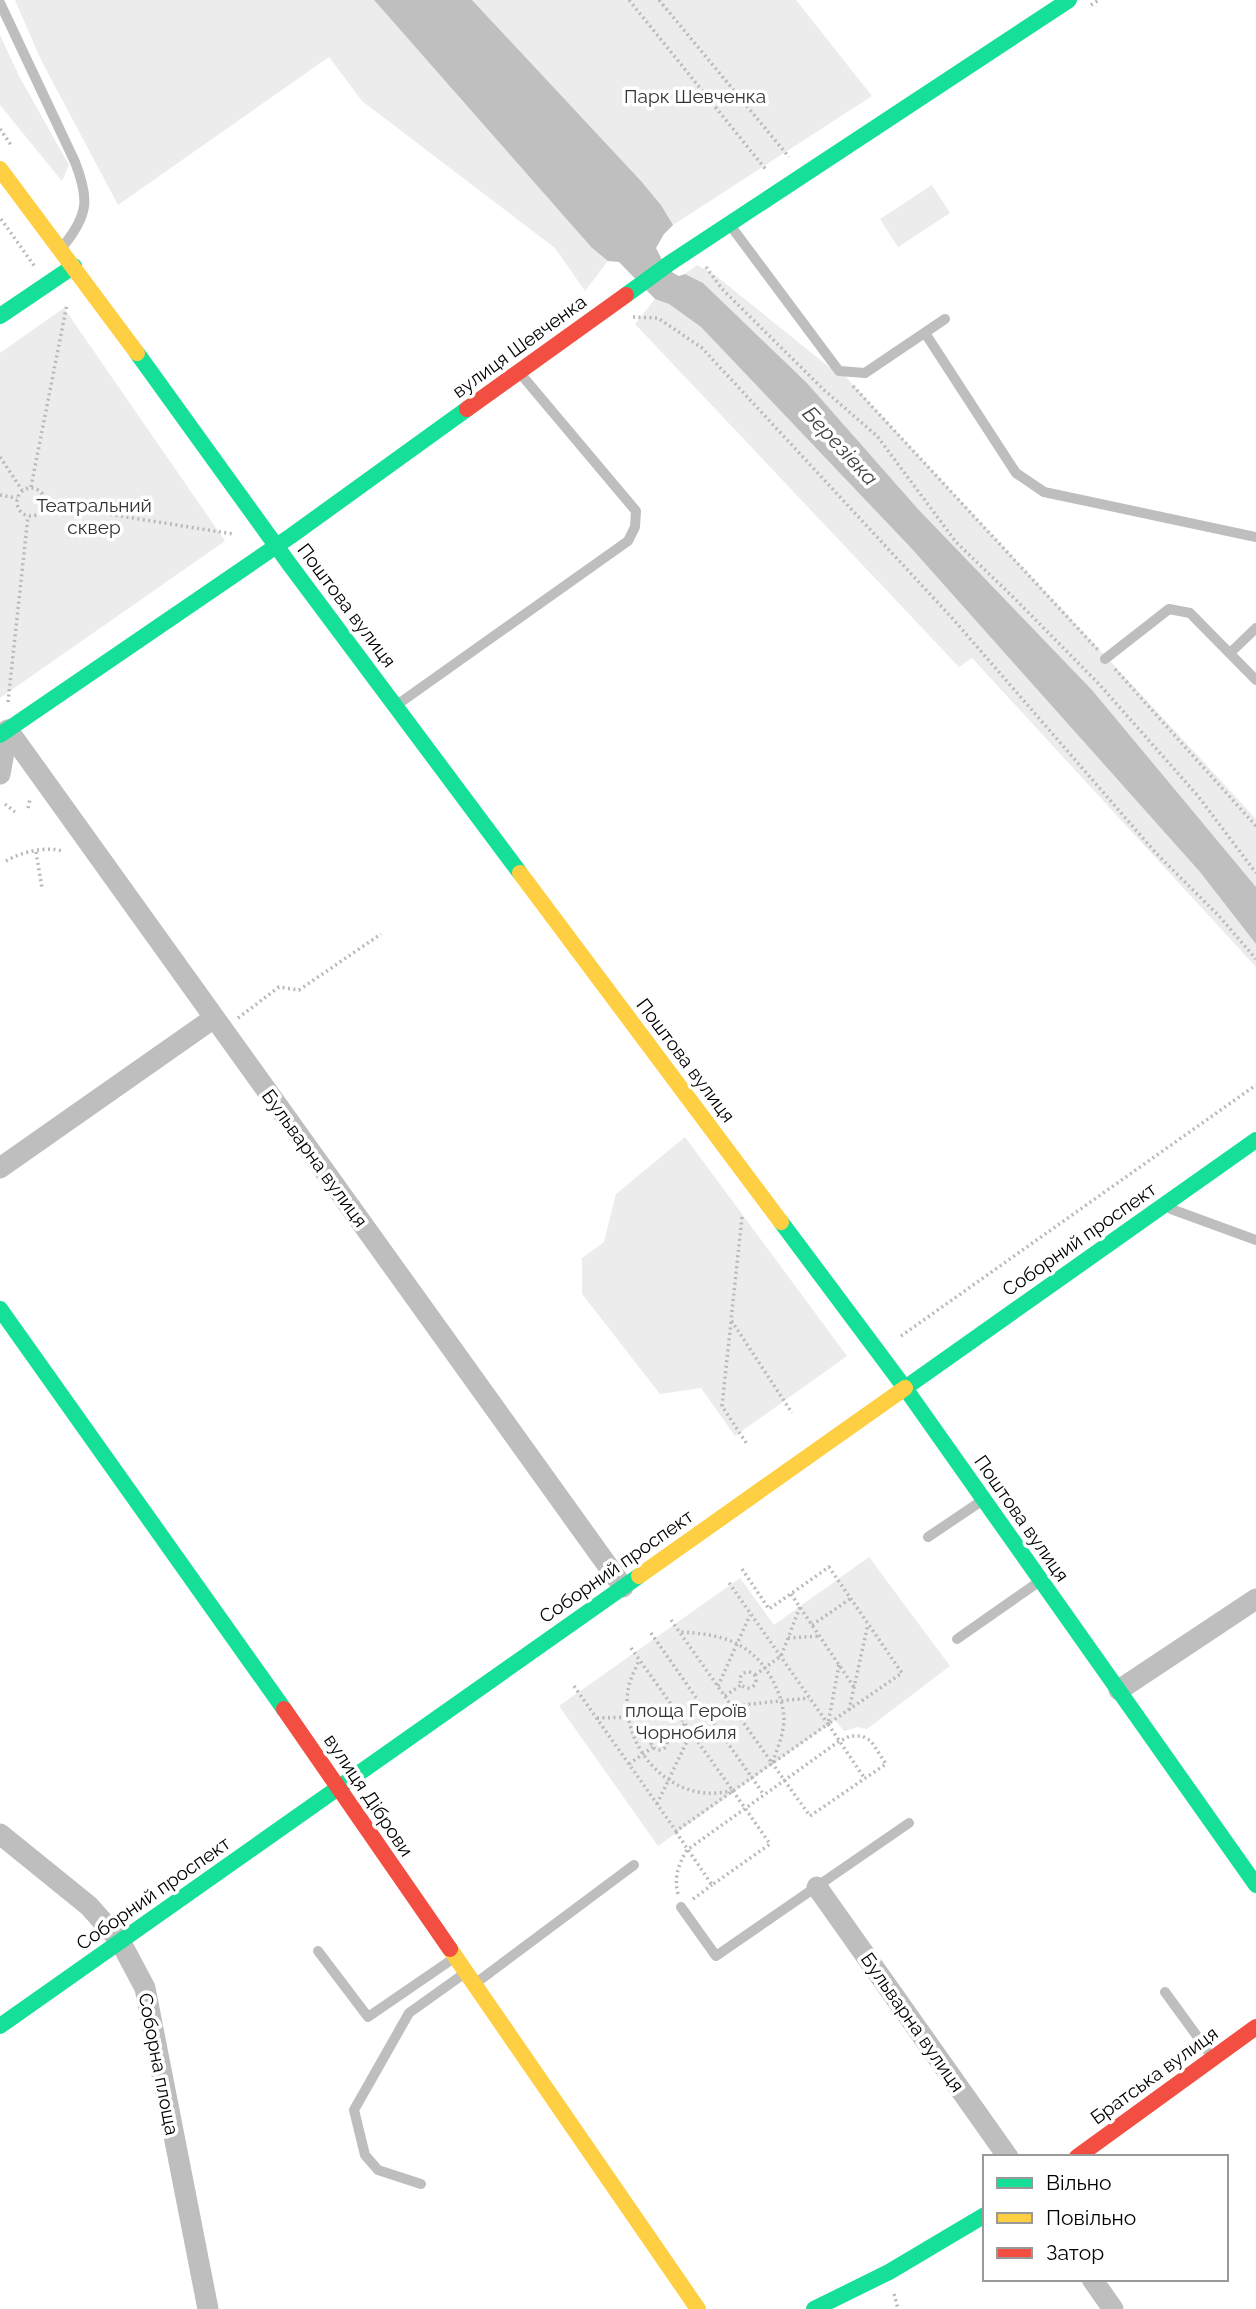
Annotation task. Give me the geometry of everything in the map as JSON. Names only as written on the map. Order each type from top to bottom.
[{"type":"main road","name":"вулиця Шевченка","points":[[3,728],[276,546],[519,372],[618,310],[670,263],[1069,0]]},
{"type":"main road","name":"Поштова вулиця","points":[[0,169],[74,266],[276,546],[905,1388],[1256,1885]]},
{"type":"main road","points":[[0,316],[74,266]]},
{"type":"main road","name":"Соборний проспект","points":[[0,2026],[1256,1140]]},
{"type":"main road","name":"вулиця Діброви","points":[[0,1309],[338,1788],[698,2309]]},
{"type":"main road","name":"Братська вулиця","points":[[1079,2155],[1256,2027]]},
{"type":"main road","points":[[814,2309],[889,2272],[983,2215]]},
{"type":"street","points":[[0,774],[3,728]]},
{"type":"street","name":"Бульварна вулиця","points":[[3,728],[224,1019],[623,1587]]},
{"type":"street","points":[[0,1168],[224,1019]]},
{"type":"street","points":[[1119,1690],[1256,1599]]},
{"type":"street","name":"Соборна площа","points":[[0,1834],[89,1906],[120,1941],[145,1988],[208,2309]]},
{"type":"street","name":"Бульварна вулиця","points":[[817,1887],[1007,2155]]},
{"type":"street","points":[[1093,2281],[1113,2309]]},
{"type":"lane","points":[[0,3],[85,187],[82,221],[61,249]]},
{"type":"lane","points":[[730,225],[839,371],[865,373],[945,319]]},
{"type":"lane","points":[[925,333],[1016,473],[1044,492],[1256,537]]},
{"type":"lane","points":[[395,705],[628,541],[635,527],[636,511],[519,372]]},
{"type":"lane","points":[[1105,659],[1169,609],[1190,613],[1256,680]]},
{"type":"lane","points":[[1230,653],[1256,628]]},
{"type":"lane","points":[[1162,1206],[1256,1240]]},
{"type":"lane","points":[[928,1537],[983,1500]]},
{"type":"lane","points":[[957,1639],[1040,1581]]},
{"type":"lane","points":[[681,1907],[716,1956],[909,1823]]},
{"type":"lane","points":[[421,2183],[378,2170],[365,2155],[354,2110],[409,2012],[469,1978],[634,1865]]},
{"type":"lane","points":[[318,1951],[369,2017],[455,1957]]},
{"type":"lane","points":[[1165,1992],[1213,2058]]},
{"type":"path","points":[[629,0],[772,178]]},
{"type":"path","points":[[659,0],[795,164]]},
{"type":"path","points":[[0,217],[37,269]]},
{"type":"path","points":[[702,262],[722,289],[824,390],[877,436],[956,542],[1099,684],[1198,796],[1256,873]]},
{"type":"path","points":[[31,487],[68,298]]},
{"type":"path","points":[[618,310],[658,318],[702,348],[953,619],[1155,852],[1219,916],[1256,959]]},
{"type":"path","points":[[839,371],[1256,826]]},
{"type":"path","points":[[0,457],[22,490]]},
{"type":"path","points":[[31,487],[43,495],[45,504],[37,515],[28,516],[17,507],[17,498],[22,490],[31,487]]},
{"type":"path","points":[[0,495],[17,498]]},
{"type":"path","points":[[45,504],[235,534]]},
{"type":"path","points":[[8,703],[28,516]]},
{"type":"path","points":[[28,808],[30,799]]},
{"type":"path","points":[[5,804],[15,812]]},
{"type":"path","points":[[6,861],[16,855],[54,848],[62,851]]},
{"type":"path","points":[[36,852],[42,888]]},
{"type":"path","points":[[224,1019],[279,987],[299,990],[381,933]]},
{"type":"path","points":[[897,1339],[1256,1084]]},
{"type":"path","points":[[742,1218],[722,1406],[747,1444]]},
{"type":"path","points":[[731,1320],[792,1413]]},
{"type":"path","points":[[676,1831],[902,1672],[829,1567],[769,1609],[742,1569]]},
{"type":"path","points":[[727,1580],[865,1779]]},
{"type":"path","points":[[791,1594],[854,1687]]},
{"type":"path","points":[[812,1625],[850,1599]]},
{"type":"path","points":[[755,1675],[781,1656],[800,1607]]},
{"type":"path","points":[[718,1686],[751,1614]]},
{"type":"path","points":[[631,1648],[733,1791],[745,1808],[770,1844],[681,1907],[675,1880],[680,1861],[687,1850],[745,1808],[764,1795],[785,1780],[838,1742],[849,1736],[862,1736],[870,1741],[886,1764],[810,1816],[785,1780],[671,1620]]},
{"type":"path","points":[[849,1710],[868,1624]]},
{"type":"path","points":[[680,1632],[705,1634],[737,1644],[749,1650],[765,1667],[781,1701],[784,1720],[781,1740],[772,1763]]},
{"type":"path","points":[[652,1633],[764,1795]]},
{"type":"path","points":[[788,1638],[820,1636]]},
{"type":"path","points":[[639,1660],[629,1686],[628,1717],[632,1734],[643,1755],[668,1779],[685,1788],[706,1793],[733,1791]]},
{"type":"path","points":[[828,1724],[839,1665]]},
{"type":"path","points":[[741,1685],[740,1677],[743,1673],[748,1671],[755,1675]]},
{"type":"path","points":[[741,1685],[747,1688],[754,1686],[755,1675]]},
{"type":"path","points":[[725,1696],[741,1685]]},
{"type":"path","points":[[574,1686],[712,1885]]},
{"type":"path","points":[[732,1706],[810,1698]]},
{"type":"path","points":[[596,1718],[679,1716]]},
{"type":"path","points":[[665,1738],[685,1724]]},
{"type":"path","points":[[656,1804],[691,1733]]},
{"type":"path","points":[[661,1734],[666,1744],[663,1749],[653,1747],[653,1736],[661,1734]]},
{"type":"path","points":[[629,1765],[653,1747]]},
{"type":"green space","points":[[15,0],[374,0],[592,248],[608,261],[585,291],[555,248],[362,101],[329,57],[118,205],[40,58]]},
{"type":"green space","name":"Парк Шевченка","points":[[472,0],[796,0],[872,96],[673,225],[641,181]]},
{"type":"green space","points":[[0,35],[19,76],[69,165],[62,181],[0,105]]},
{"type":"green space","points":[[932,185],[950,213],[898,247],[880,219]]},
{"type":"green space","points":[[697,265],[715,275],[834,371],[844,375],[1256,819],[1256,887],[1092,690],[918,509],[807,383],[703,283],[685,274]]},
{"type":"green space","points":[[655,299],[669,304],[701,327],[912,549],[1200,872],[1256,944],[1256,967],[972,658],[959,667],[635,324]]},
{"type":"green space","name":"Театральний сквер","points":[[64,308],[225,541],[0,698],[0,353]]},
{"type":"green space","points":[[685,1137],[847,1356],[735,1436],[701,1388],[660,1394],[582,1294],[582,1258],[604,1242],[616,1194]]},
{"type":"green space","name":"площа Героїв Чорнобиля","points":[[869,1557],[950,1666],[867,1729],[858,1727],[844,1731],[835,1720],[658,1846],[559,1706],[740,1578],[774,1625]]},
{"type":"water","name":"Березівка","points":[[374,0],[472,0],[661,205],[673,225],[656,248],[668,268],[679,276],[685,274],[703,283],[807,383],[918,509],[1092,690],[1256,887],[1256,944],[1200,872],[912,549],[701,327],[669,304],[655,299],[619,262],[608,261],[592,248]]},
{"type":"traffic: fast","points":[[626,295],[670,263],[1069,0]]},
{"type":"traffic: fast","points":[[0,316],[74,266]]},
{"type":"traffic: fast","points":[[137,353],[290,565],[520,873]]},
{"type":"traffic: fast","points":[[0,735],[291,536],[467,409]]},
{"type":"traffic: fast","points":[[781,1222],[905,1388],[1256,1140]]},
{"type":"traffic: fast","points":[[0,1309],[284,1709]]},
{"type":"traffic: fast","points":[[905,1388],[1256,1885]]},
{"type":"traffic: fast","points":[[0,2026],[639,1576]]},
{"type":"traffic: fast","points":[[814,2309],[889,2272],[983,2216]]},
{"type":"traffic: slow","points":[[0,169],[137,353]]},
{"type":"traffic: slow","points":[[520,873],[781,1222]]},
{"type":"traffic: slow","points":[[639,1576],[905,1388]]},
{"type":"traffic: slow","points":[[450,1949],[698,2309]]},
{"type":"traffic: jam","points":[[467,409],[626,295]]},
{"type":"traffic: jam","points":[[284,1709],[450,1949]]},
{"type":"traffic: jam","points":[[1080,2155],[1256,2027]]}]
